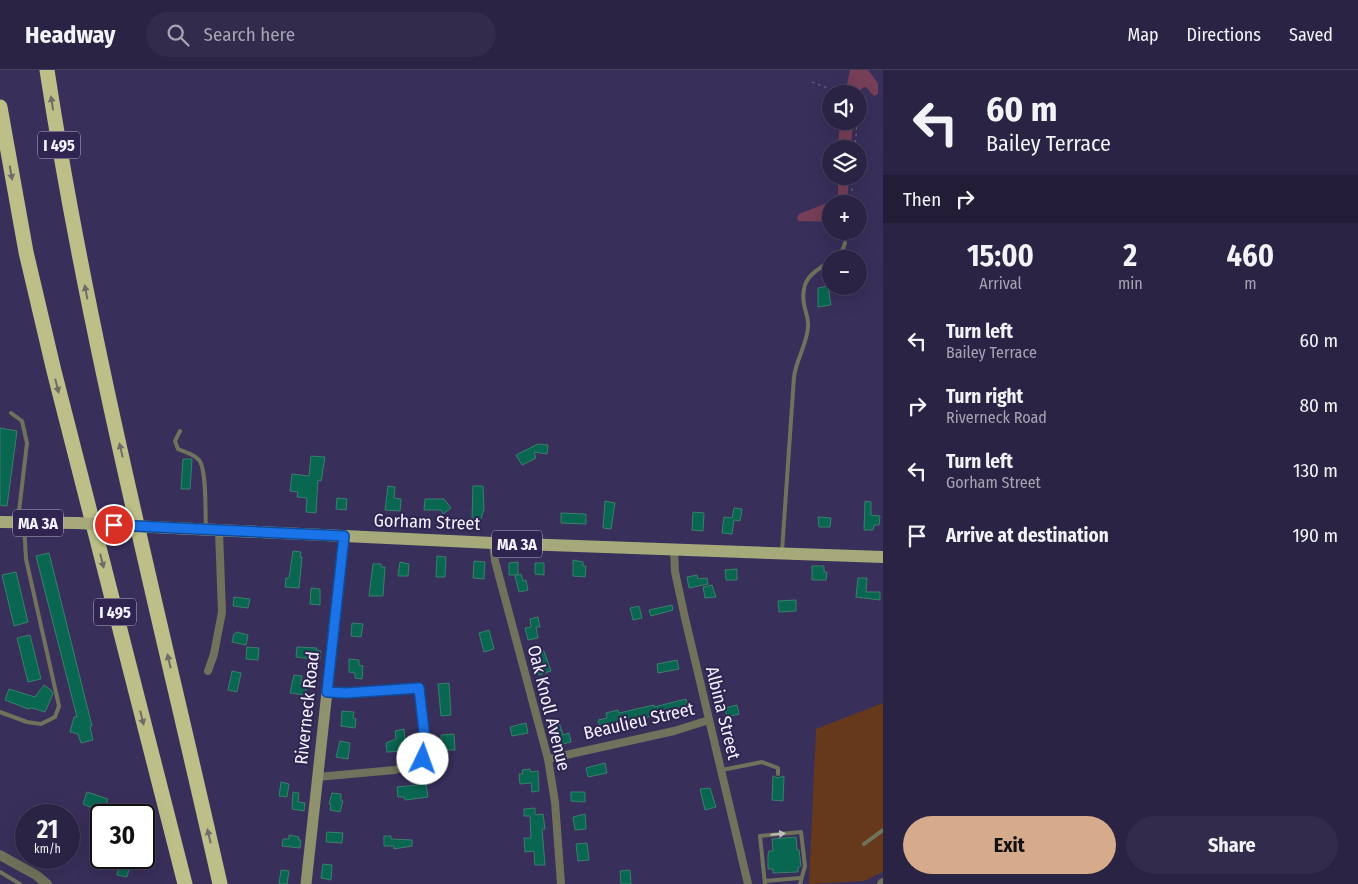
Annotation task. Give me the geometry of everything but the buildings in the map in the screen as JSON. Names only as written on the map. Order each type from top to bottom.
[{"type":"highway","name":"I 495","points":[[47,70],[61,160],[89,305],[220,884]]},
{"type":"highway","name":"I 495","points":[[0,108],[26,252],[54,372],[185,884]]},
{"type":"main road","name":"Gorham Street","points":[[0,522],[152,526],[219,531],[493,543],[883,557]]},
{"type":"main road","name":"Riverneck Road","points":[[306,884],[344,536]]},
{"type":"street","points":[[208,671],[215,649],[222,612],[219,531]]},
{"type":"street","name":"Oak Knoll Avenue","points":[[493,543],[497,569],[548,759],[555,802],[561,884]]},
{"type":"street","name":"Albina Street","points":[[674,549],[676,572],[748,884]]},
{"type":"street","points":[[317,777],[402,769],[421,762],[424,750],[419,688],[346,693],[327,692]]},
{"type":"street","name":"Beaulieu Street","points":[[548,759],[674,731],[709,720]]},
{"type":"street","points":[[0,855],[36,875],[47,884]]},
{"type":"lane","points":[[842,250],[845,243]]},
{"type":"lane","points":[[782,554],[794,377],[797,359],[808,330],[804,292],[806,282],[811,273],[822,266]]},
{"type":"lane","points":[[0,712],[27,722],[41,724],[55,718],[59,706],[26,559],[21,522],[27,444],[22,421],[10,413]]},
{"type":"lane","points":[[180,431],[175,441],[178,449],[193,455],[201,461],[206,530]]},
{"type":"lane","points":[[722,770],[762,762],[778,768],[778,774]]},
{"type":"lane","points":[[864,844],[883,830]]},
{"type":"lane","points":[[800,878],[765,882],[760,836],[801,832],[806,866],[800,878],[800,884]]},
{"type":"lane","points":[[0,872],[20,884]]},
{"type":"path","points":[[812,82],[822,86]]},
{"type":"shaded area","points":[[850,70],[868,70],[878,83],[878,94],[874,96],[867,88],[867,85],[847,85]]},
{"type":"shaded area","points":[[839,130],[852,130],[852,140],[839,140]]},
{"type":"shaded area","points":[[838,185],[848,185],[848,195],[838,195]]},
{"type":"shaded area","points":[[822,205],[822,222],[799,221],[797,219],[799,214]]},
{"type":"shaded area","points":[[883,703],[883,872],[864,881],[809,884],[816,729]]},
{"type":"route","points":[[114,525],[344,536],[327,692],[346,693],[419,688],[424,731],[423,759]]}]
